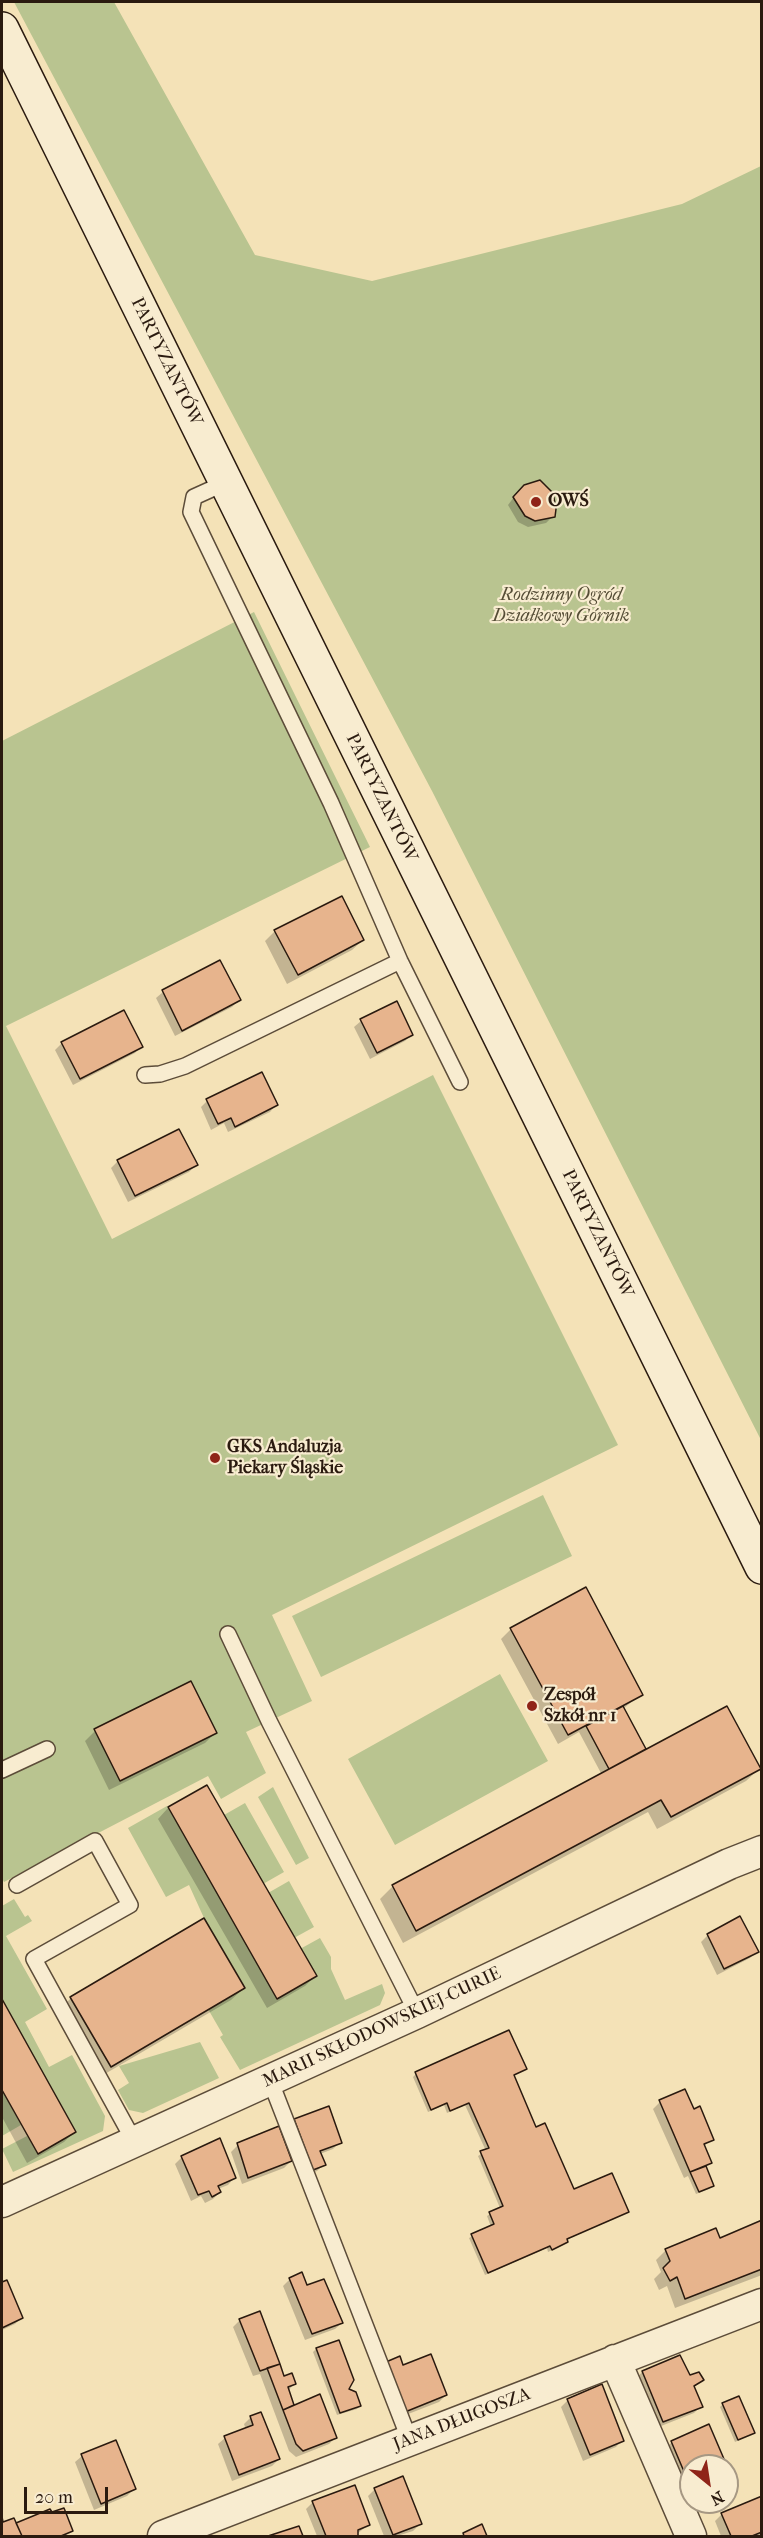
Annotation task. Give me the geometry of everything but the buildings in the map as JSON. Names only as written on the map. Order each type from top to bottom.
[{"type":"street","name":"PARTYZANTÓW","points":[[2,29],[762,1567]]},
{"type":"street","name":"MARII SKŁODOWSKIEJ-CURIE","points":[[2,2202],[417,2013],[729,1864],[762,1851]]},
{"type":"street","name":"JANA DŁUGOSZA","points":[[163,2536],[762,2304]]},
{"type":"street","points":[[615,2360],[691,2536]]},
{"type":"lane","points":[[225,483],[194,497],[191,512],[331,803],[400,961],[460,1082]]},
{"type":"lane","points":[[145,1075],[160,1074],[185,1066],[400,961]]},
{"type":"lane","points":[[228,1634],[269,1721],[417,2013]]},
{"type":"lane","points":[[2,1770],[47,1749]]},
{"type":"lane","points":[[17,1886],[95,1841],[130,1905],[34,1959],[134,2141]]},
{"type":"lane","points":[[270,2080],[410,2441]]},
{"type":"green space","name":"Rodzinny Ogród Działkowy Górnik","points":[[14,2],[114,2],[255,255],[372,281],[682,204],[761,166],[761,1440],[432,791]]},
{"type":"green space","points":[[254,612],[370,847],[6,1026],[112,1239],[433,1075],[618,1445],[272,1615],[312,1701],[246,1732],[266,1773],[221,1799],[208,1776],[4,1882],[2,1878],[2,741]]},
{"type":"green space","points":[[543,1495],[572,1556],[321,1677],[292,1616]]},
{"type":"green space","points":[[500,1674],[548,1761],[395,1845],[348,1759]]},
{"type":"green space","points":[[273,1787],[309,1858],[296,1865],[258,1797]]},
{"type":"green space","points":[[245,1803],[284,1872],[263,1884],[224,1815]]},
{"type":"green space","points":[[167,1806],[277,1998],[316,1977],[300,1949],[320,1938],[331,1957],[331,1969],[345,2000],[382,1984],[385,1993],[380,2005],[240,2070],[220,2037],[223,2035],[208,2009],[245,1987],[204,1918],[189,1885],[166,1897],[128,1828]]},
{"type":"green space","points":[[289,1881],[314,1927],[294,1938],[268,1893]]},
{"type":"green space","points":[[14,1899],[25,1917],[28,1915],[32,1921],[6,1936],[47,2009],[25,2022],[49,2067],[72,2055],[105,2116],[103,2131],[13,2172],[2,2149],[27,2136],[38,2154],[76,2132],[2,1999],[2,1906]]},
{"type":"green space","points":[[200,2042],[219,2078],[143,2113],[129,2110],[118,2090],[129,2083],[119,2066]]},
{"type":"green space","points":[[2,2090],[21,2125],[2,2136]]},
{"type":"place","name":"OWŚ","points":[[536,502]]},
{"type":"place","name":"GKS Andaluzja Piekary Śląskie","points":[[215,1458]]},
{"type":"place","name":"Zespół Szkół nr 1","points":[[532,1706]]}]
